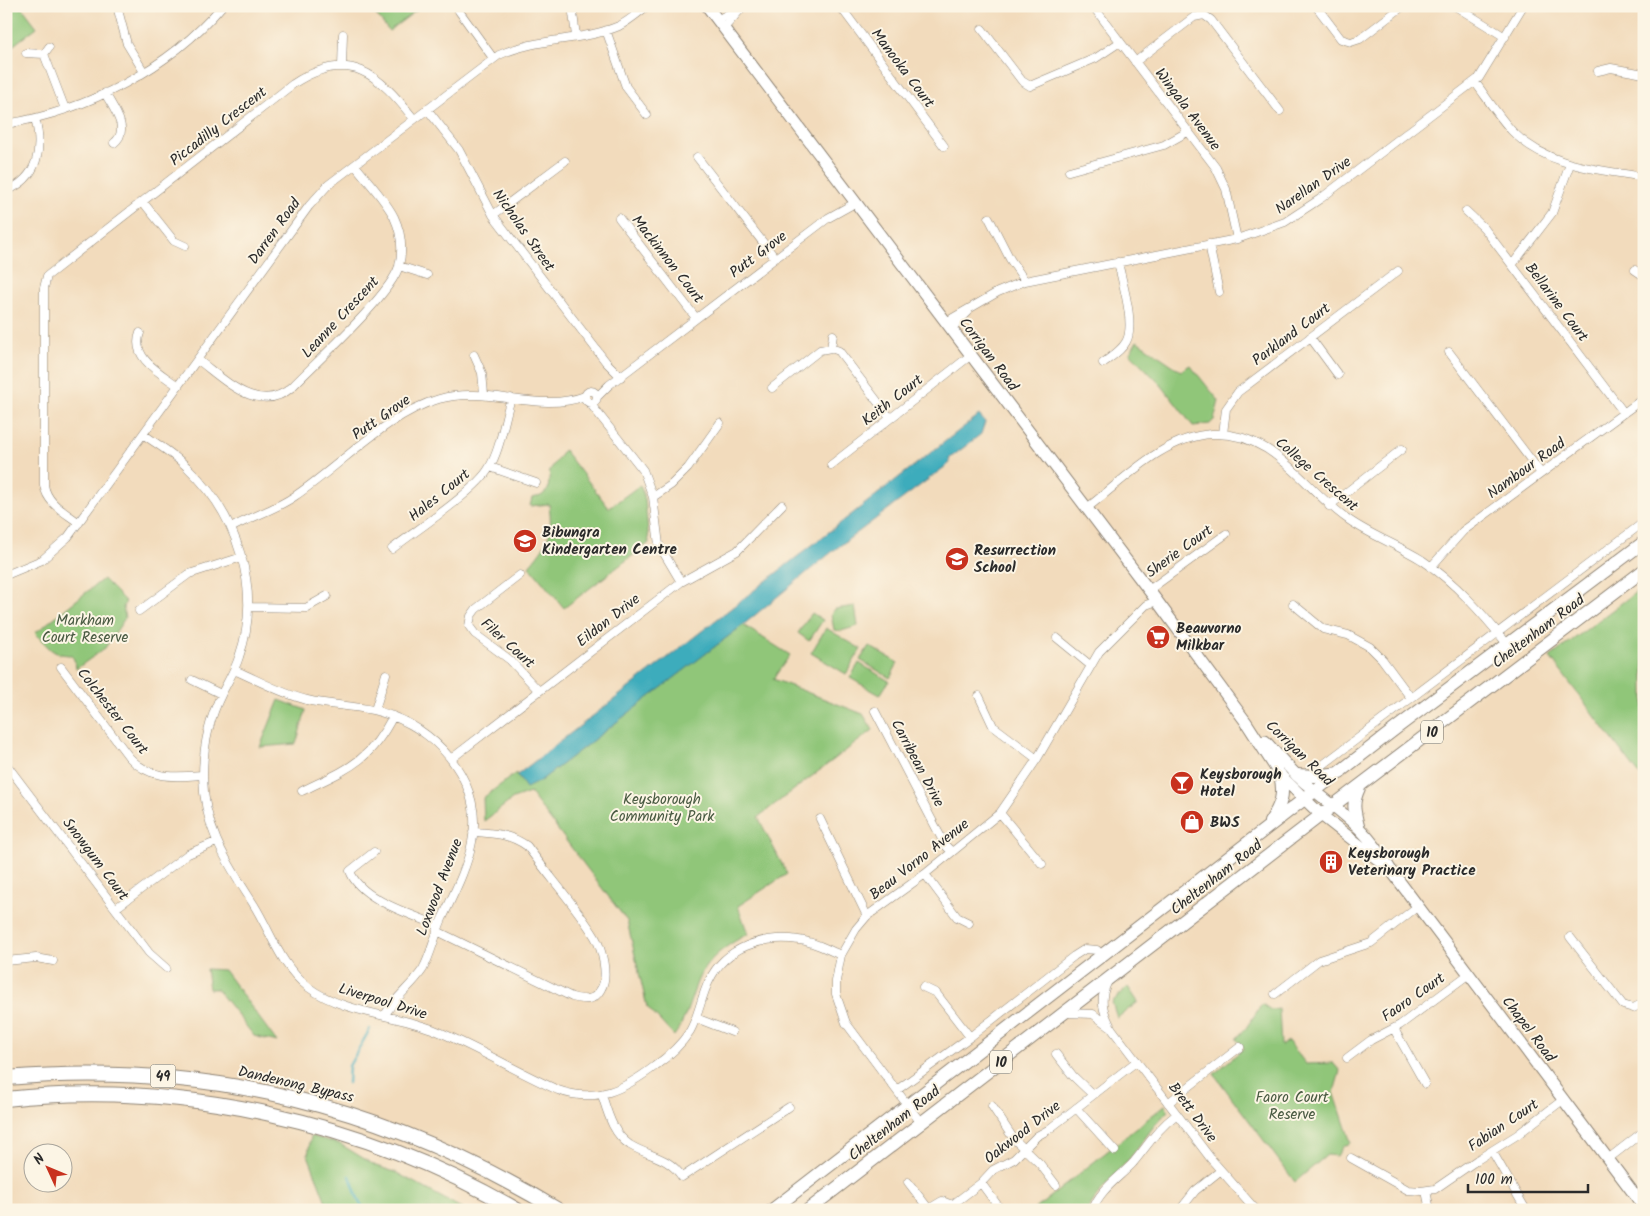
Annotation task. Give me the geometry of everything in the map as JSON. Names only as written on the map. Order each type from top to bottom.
[{"type":"highway","name":"Dandenong Bypass","points":[[6,1078],[74,1074],[159,1076],[252,1089],[317,1103],[439,1146],[494,1173],[558,1210]]},
{"type":"highway","name":"49","points":[[6,1099],[73,1095],[157,1097],[242,1108],[308,1123],[406,1155],[444,1172],[517,1210]]},
{"type":"main road","name":"Corrigan Road","points":[[707,6],[1149,590],[1246,722],[1280,775],[1304,800]]},
{"type":"main road","name":"Cheltenham Road","points":[[772,1210],[907,1104],[1644,542]]},
{"type":"main road","name":"Cheltenham Road","points":[[808,1210],[1334,805],[1644,570]]},
{"type":"main road","name":"Corrigan Road","points":[[1246,722],[1297,775],[1334,805]]},
{"type":"main road","points":[[1297,775],[1315,776],[1342,773]]},
{"type":"main road","points":[[1264,831],[1281,806],[1284,794],[1280,775]]},
{"type":"main road","points":[[1358,826],[1353,807],[1354,798],[1360,786]]},
{"type":"main road","name":"Chapel Road","points":[[1304,800],[1390,869]]},
{"type":"main road","name":"Chapel Road","points":[[1334,805],[1374,843],[1390,869],[1644,1207]]},
{"type":"street","points":[[118,6],[127,44],[144,72]]},
{"type":"street","points":[[6,124],[36,118],[65,109],[105,93],[144,72],[189,39],[222,6]]},
{"type":"street","points":[[572,6],[576,36]]},
{"type":"street","name":"Darren Road","points":[[6,575],[29,568],[60,547],[316,197],[355,164],[493,58],[527,44],[606,30],[625,22],[647,6]]},
{"type":"street","points":[[720,24],[743,6]]},
{"type":"street","name":"Manooka Court","points":[[840,6],[944,146]]},
{"type":"street","name":"Wingala Avenue","points":[[1093,6],[1222,178],[1230,201],[1237,239]]},
{"type":"street","points":[[1316,6],[1341,39],[1351,42],[1360,39],[1403,6]]},
{"type":"street","points":[[1455,6],[1505,37]]},
{"type":"street","name":"Narellan Drive","points":[[948,325],[971,308],[1025,281],[1237,239],[1270,229],[1307,209],[1475,82],[1482,74],[1523,6]]},
{"type":"street","points":[[459,11],[493,58]]},
{"type":"street","points":[[1135,62],[1194,17],[1204,15],[1211,20],[1280,111]]},
{"type":"street","points":[[982,29],[1022,81],[1030,86],[1096,58],[1120,42]]},
{"type":"street","points":[[606,30],[626,87],[647,115]]},
{"type":"street","points":[[342,67],[343,34]]},
{"type":"street","points":[[44,54],[49,47]]},
{"type":"street","points":[[26,54],[44,54]]},
{"type":"street","points":[[44,54],[65,109]]},
{"type":"street","name":"Piccadilly Crescent","points":[[79,523],[53,504],[46,494],[44,485],[43,277],[293,84],[316,72],[342,67],[365,72],[377,78],[388,88],[414,120]]},
{"type":"street","points":[[1598,71],[1611,68],[1644,74]]},
{"type":"street","points":[[1475,82],[1519,137],[1546,155],[1570,164],[1644,177]]},
{"type":"street","points":[[105,93],[122,133]]},
{"type":"street","name":"Nicholas Street","points":[[427,110],[459,150],[493,215],[606,362],[615,381]]},
{"type":"street","points":[[6,191],[25,179],[37,160],[40,143],[36,118]]},
{"type":"street","points":[[1069,171],[1164,145],[1189,132]]},
{"type":"street","points":[[122,133],[131,134]]},
{"type":"street","points":[[114,143],[122,133]]},
{"type":"street","points":[[697,157],[775,258]]},
{"type":"street","points":[[493,215],[565,161]]},
{"type":"street","name":"Leanne Crescent","points":[[198,360],[245,395],[267,399],[277,397],[292,387],[385,291],[399,266],[400,238],[393,216],[355,164]]},
{"type":"street","points":[[1512,265],[1552,213],[1570,164]]},
{"type":"street","name":"Putt Grove","points":[[229,524],[282,504],[294,497],[412,409],[447,397],[484,394],[532,401],[591,398],[853,200]]},
{"type":"street","points":[[142,202],[174,241],[185,246]]},
{"type":"street","name":"Bellarine Court","points":[[1466,211],[1484,228],[1624,413]]},
{"type":"street","name":"Mackinnon Court","points":[[619,218],[696,318]]},
{"type":"street","points":[[989,218],[1010,259],[1025,281]]},
{"type":"street","points":[[1209,244],[1219,292]]},
{"type":"street","points":[[1010,259],[1016,284]]},
{"type":"street","points":[[1103,363],[1124,346],[1130,331],[1129,314],[1118,262]]},
{"type":"street","points":[[399,266],[428,275]]},
{"type":"street","points":[[1635,270],[1644,276]]},
{"type":"street","name":"Parkland Court","points":[[1223,434],[1226,409],[1233,397],[1398,271]]},
{"type":"street","points":[[140,333],[137,344],[144,358],[178,386]]},
{"type":"street","points":[[831,348],[833,335]]},
{"type":"street","points":[[1310,337],[1338,375]]},
{"type":"street","points":[[772,388],[820,350],[831,348],[839,351],[890,418]]},
{"type":"street","points":[[1449,352],[1540,472]]},
{"type":"street","points":[[474,355],[482,373],[484,394]]},
{"type":"street","name":"Keith Court","points":[[831,465],[971,355]]},
{"type":"street","name":"Hales Court","points":[[392,549],[478,482],[490,467],[510,398]]},
{"type":"street","points":[[591,398],[600,414],[643,470],[653,496],[659,545],[681,582]]},
{"type":"street","name":"Nambour Road","points":[[1431,567],[1464,531],[1540,472],[1578,448],[1644,398]]},
{"type":"street","points":[[653,496],[671,485],[688,468],[720,423]]},
{"type":"street","name":"Liverpool Drive","points":[[143,434],[188,467],[229,524],[242,557],[248,588],[245,635],[234,670],[221,694],[209,728],[203,775],[207,812],[216,842],[226,863],[261,917],[280,956],[294,974],[311,989],[334,1001],[446,1035],[558,1090],[580,1096],[602,1095],[627,1086],[666,1057],[681,1042],[696,1018],[713,974],[729,955],[743,946],[762,940],[800,940],[841,955]]},
{"type":"street","name":"College Crescent","points":[[1087,508],[1169,446],[1192,437],[1223,434],[1246,439],[1270,449],[1289,464],[1329,506],[1362,529],[1431,567],[1466,596],[1508,645]]},
{"type":"street","points":[[1329,506],[1402,448]]},
{"type":"street","points":[[490,467],[536,483]]},
{"type":"street","name":"Eildon Drive","points":[[451,759],[681,582],[737,551],[782,505]]},
{"type":"street","name":"Cheltenham Road","points":[[1324,764],[1644,522]]},
{"type":"street","name":"Sherie Court","points":[[1149,590],[1226,534]]},
{"type":"street","points":[[138,611],[188,574],[242,557]]},
{"type":"street","name":"Filer Court","points":[[520,575],[476,609],[471,616],[469,626],[475,634],[510,660],[539,691]]},
{"type":"street","points":[[248,607],[306,608],[327,596]]},
{"type":"street","name":"Beau Vorno Avenue","points":[[921,1123],[857,1039],[840,1009],[836,981],[841,955],[856,929],[868,916],[925,874],[1000,813],[1037,759],[1099,652],[1146,605],[1157,601]]},
{"type":"street","points":[[1293,604],[1323,629],[1348,635],[1370,647],[1382,659],[1412,698]]},
{"type":"street","points":[[1057,638],[1090,665]]},
{"type":"street","name":"Colchester Court","points":[[62,667],[129,757],[142,769],[163,777],[203,775]]},
{"type":"street","name":"Loxwood Avenue","points":[[234,670],[306,700],[375,710],[393,716],[429,736],[451,759],[468,790],[473,809],[473,832],[466,861],[423,969],[395,1000],[385,1016]]},
{"type":"street","points":[[375,710],[386,674]]},
{"type":"street","points":[[192,680],[221,694]]},
{"type":"street","points":[[978,696],[993,726],[1037,759]]},
{"type":"street","name":"Carribean Drive","points":[[875,712],[945,845],[952,852]]},
{"type":"street","points":[[302,791],[360,761],[380,741],[393,716]]},
{"type":"street","name":"Snowgum Court","points":[[6,764],[149,953],[166,968]]},
{"type":"street","points":[[1000,813],[1042,864]]},
{"type":"street","points":[[820,819],[868,916]]},
{"type":"street","points":[[374,852],[350,871],[353,881],[376,898],[572,997],[586,1001],[596,997],[603,987],[605,971],[596,938],[527,846],[516,838],[500,833],[473,832]]},
{"type":"street","points":[[116,908],[188,854],[216,842]]},
{"type":"street","points":[[925,874],[957,917],[969,923]]},
{"type":"street","points":[[1274,994],[1319,960],[1371,943],[1418,906]]},
{"type":"street","points":[[1570,937],[1622,1005],[1637,1008],[1644,1003]]},
{"type":"street","name":"Cheltenham Road","points":[[897,1090],[1074,956],[1087,949],[1097,950],[1102,956]]},
{"type":"street","points":[[6,961],[36,958],[53,961]]},
{"type":"street","name":"Faoro Court","points":[[1347,1058],[1371,1040],[1394,1029],[1469,974]]},
{"type":"street","name":"Brett Drive","points":[[1108,980],[1102,1000],[1105,1015],[1112,1029],[1220,1170],[1256,1210]]},
{"type":"street","points":[[923,987],[936,993],[970,1036]]},
{"type":"street","name":"Brett Drive","points":[[1065,1014],[1092,1014],[1112,1029]]},
{"type":"street","points":[[696,1018],[732,1032]]},
{"type":"street","points":[[1394,1029],[1425,1084]]},
{"type":"street","points":[[1168,1103],[1240,1047]]},
{"type":"street","points":[[1056,1054],[1072,1076],[1092,1094]]},
{"type":"street","name":"Oakwood Drive","points":[[952,1208],[993,1170],[1014,1159],[1037,1136],[1137,1061]]},
{"type":"street","points":[[602,1095],[612,1123],[622,1138],[631,1145],[670,1162],[682,1177],[789,1107]]},
{"type":"street","name":"Fabian Court","points":[[1426,1191],[1440,1187],[1518,1135],[1564,1099]]},
{"type":"street","points":[[992,1106],[1013,1138],[1026,1148],[1056,1185]]},
{"type":"street","points":[[1076,1108],[1115,1151]]},
{"type":"street","points":[[1093,1210],[1100,1197],[1135,1160],[1152,1136],[1177,1114]]},
{"type":"street","points":[[1608,1159],[1644,1131]]},
{"type":"street","points":[[1492,1151],[1526,1210]]},
{"type":"street","points":[[1351,1158],[1403,1188],[1426,1191],[1430,1210]]},
{"type":"street","points":[[1180,1210],[1195,1191],[1220,1170]]},
{"type":"street","points":[[908,1182],[928,1209],[942,1201],[952,1208]]},
{"type":"street","points":[[980,1183],[1001,1210]]},
{"type":"green space","points":[[6,6],[21,6],[37,27],[6,51]]},
{"type":"green space","points":[[369,6],[422,6],[389,31]]},
{"type":"green space","points":[[1137,341],[1181,371],[1190,365],[1219,401],[1214,420],[1210,424],[1193,426],[1162,386],[1130,353]]},
{"type":"green space","points":[[564,450],[609,508],[640,485],[645,499],[649,543],[564,608],[529,566],[541,551],[550,531],[549,504],[530,506],[532,498],[541,496],[548,490],[550,470]]},
{"type":"green space","name":"Markham Court Reserve","points":[[103,579],[126,602],[123,606],[125,618],[105,648],[76,669],[74,659],[70,655],[54,652],[35,633]]},
{"type":"green space","points":[[1644,586],[1644,781],[1550,657]]},
{"type":"green space","points":[[855,606],[858,626],[841,631],[834,630],[831,614],[835,609]]},
{"type":"green space","points":[[812,613],[823,620],[809,641],[798,633]]},
{"type":"green space","name":"Keysborough Community Park","points":[[743,625],[790,655],[773,679],[863,714],[873,730],[758,817],[787,874],[738,906],[748,934],[722,950],[702,972],[686,1015],[674,1036],[647,1007],[627,921],[530,793],[513,799],[484,821],[483,798],[516,773],[520,780],[540,781]]},
{"type":"green space","points":[[826,628],[861,649],[846,674],[811,653]]},
{"type":"green space","points":[[869,646],[898,663],[890,678],[860,660]]},
{"type":"green space","points":[[859,663],[889,681],[880,695],[850,678]]},
{"type":"green space","points":[[279,700],[306,710],[296,744],[260,747]]},
{"type":"green space","points":[[206,969],[224,970],[277,1042],[254,1036],[217,989],[209,989]]},
{"type":"green space","points":[[1128,987],[1138,1002],[1117,1018],[1112,1002]]},
{"type":"green space","name":"Faoro Court Reserve","points":[[1262,1004],[1271,1010],[1279,1009],[1281,1046],[1288,1041],[1306,1064],[1333,1063],[1340,1071],[1334,1092],[1351,1143],[1343,1146],[1337,1156],[1327,1155],[1295,1182],[1214,1074],[1244,1048],[1236,1039]]},
{"type":"green space","points":[[1165,1105],[1169,1111],[1154,1126],[1134,1153],[1104,1187],[1088,1210],[1034,1210]]},
{"type":"green space","points":[[311,1136],[340,1144],[376,1166],[395,1172],[465,1210],[329,1210],[308,1155]]},
{"type":"water","points":[[979,415],[985,422],[981,434],[949,459],[950,463],[833,551],[743,625],[540,781],[526,788],[517,775]]},
{"type":"waterway","points":[[348,1083],[349,1066],[370,1029]]},
{"type":"waterway","points":[[350,1176],[359,1202],[365,1210]]},
{"type":"place","name":"Bibungra Kindergarten Centre","points":[[525,541]]},
{"type":"place","name":"Resurrection School","points":[[957,559]]},
{"type":"place","name":"Beauvorno Milkbar","points":[[1158,637]]},
{"type":"place","name":"Keysborough Hotel","points":[[1182,783]]},
{"type":"place","name":"BWS","points":[[1192,822]]},
{"type":"place","name":"Keysborough Veterinary Practice","points":[[1331,862]]}]
